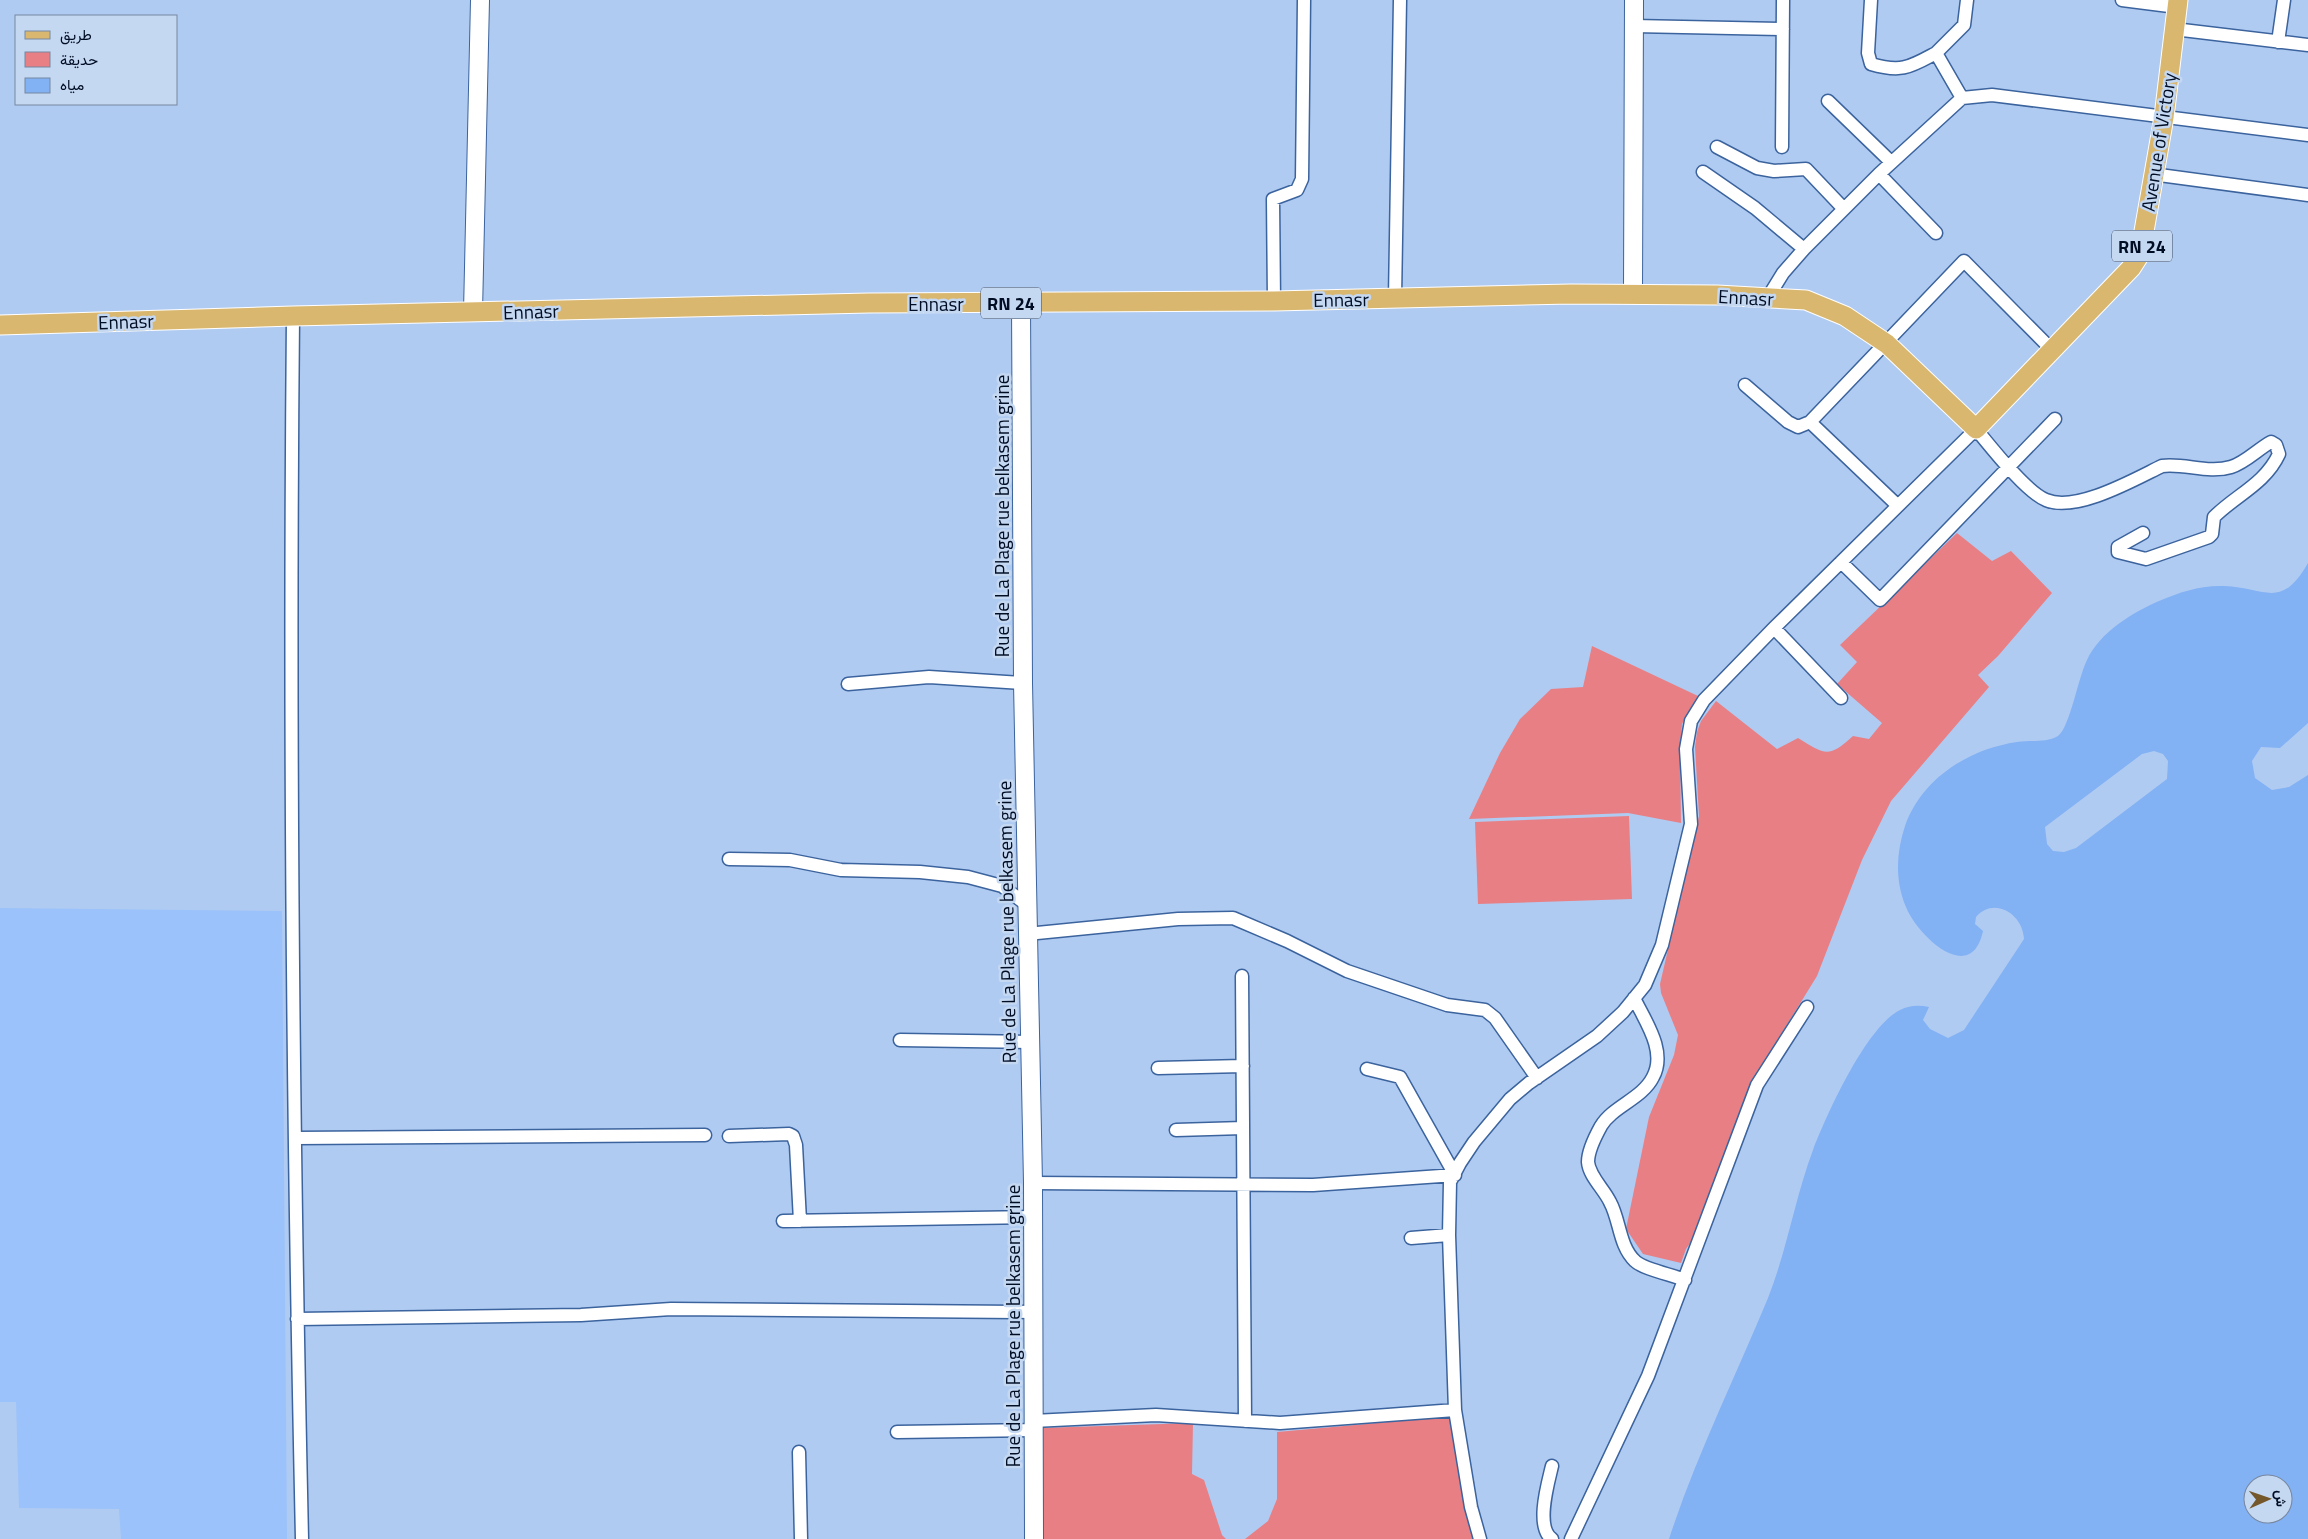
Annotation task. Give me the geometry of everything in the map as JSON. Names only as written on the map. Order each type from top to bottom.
[{"type":"main road","name":"Avenue of Victory","points":[[1976,429],[2131,268],[2140,254],[2144,239],[2152,174],[2164,117],[2178,4]]},
{"type":"main road","name":"Ennasr","points":[[0,325],[293,316],[859,304],[1274,301],[1633,293],[1717,295],[1806,300],[1845,316],[1887,344],[1976,429]]},
{"type":"street","points":[[473,312],[480,0]]},
{"type":"street","points":[[1274,301],[1273,199],[1297,190],[1302,179],[1304,0]]},
{"type":"street","points":[[1395,298],[1400,0]]},
{"type":"street","points":[[1633,293],[1634,0]]},
{"type":"street","points":[[1782,147],[1783,0]]},
{"type":"street","points":[[1871,0],[1868,53],[1871,64],[1893,70],[1914,65],[1936,53],[1964,25],[1967,0]]},
{"type":"street","points":[[2122,0],[2178,4]]},
{"type":"street","points":[[2278,42],[2284,0]]},
{"type":"street","points":[[1634,26],[1783,29]]},
{"type":"street","points":[[2174,29],[2308,45]]},
{"type":"street","points":[[1936,53],[1962,98]]},
{"type":"street","points":[[1767,299],[1782,273],[1804,249],[1891,162],[1962,98],[1992,96],[2308,135]]},
{"type":"street","points":[[1828,101],[1891,162]]},
{"type":"street","points":[[1717,147],[1757,168],[1774,171],[1806,169],[1844,209]]},
{"type":"street","points":[[1703,172],[1755,208],[1804,249]]},
{"type":"street","points":[[1879,174],[1936,233]]},
{"type":"street","points":[[2152,174],[2308,195]]},
{"type":"street","points":[[1745,385],[1788,422],[1798,427],[1810,422],[1887,344],[1964,261],[2052,350]]},
{"type":"street","name":"Rue de La Plage rue belkasem grine","points":[[1021,304],[1023,683],[1033,1183],[1034,1539]]},
{"type":"street","points":[[293,316],[291,537],[297,1319],[302,1539]]},
{"type":"street","points":[[1841,562],[1880,600],[2055,419]]},
{"type":"street","points":[[1810,422],[1897,505]]},
{"type":"street","points":[[1480,1539],[1471,1507],[1455,1410],[1448,1192],[1460,1163],[1491,1121],[1510,1100],[1537,1078],[1597,1036],[1645,985],[1662,945],[1691,824],[1686,749],[1691,721],[1704,700],[1897,505],[1976,429],[2008,468],[2038,495],[2046,500],[2061,502],[2101,495],[2162,466],[2172,465],[2214,470],[2233,467],[2271,442],[2276,446],[2279,454],[2274,466],[2261,481],[2214,517],[2210,537],[2146,559],[2118,552],[2118,547],[2143,533]]},
{"type":"street","points":[[1774,628],[1841,698]]},
{"type":"street","points":[[848,684],[929,677],[1023,683]]},
{"type":"street","points":[[729,859],[790,860],[840,870],[920,872],[968,877],[1002,886],[1027,906]]},
{"type":"street","points":[[1027,934],[1178,919],[1233,918],[1347,970],[1447,1005],[1485,1010],[1495,1018],[1537,1078]]},
{"type":"street","points":[[1242,976],[1244,1421]]},
{"type":"street","points":[[1634,998],[1656,1044],[1657,1060],[1653,1077],[1635,1097],[1606,1119],[1588,1161],[1591,1172],[1611,1202],[1628,1252],[1636,1262],[1685,1280]]},
{"type":"street","points":[[1571,1539],[1648,1376],[1670,1310],[1685,1280],[1757,1085],[1807,1007]]},
{"type":"street","points":[[900,1040],[1029,1042]]},
{"type":"street","points":[[1158,1068],[1243,1066]]},
{"type":"street","points":[[1367,1069],[1400,1077],[1455,1175]]},
{"type":"street","points":[[1176,1130],[1243,1128]]},
{"type":"street","points":[[729,1136],[789,1134],[793,1136],[796,1144],[800,1221]]},
{"type":"street","points":[[296,1138],[705,1135]]},
{"type":"street","points":[[1033,1183],[1313,1184],[1455,1175]]},
{"type":"street","points":[[783,1221],[1032,1217]]},
{"type":"street","points":[[1411,1238],[1449,1235]]},
{"type":"street","points":[[297,1319],[581,1315],[671,1309],[1033,1312]]},
{"type":"street","points":[[897,1432],[1033,1425],[1156,1415],[1280,1424],[1455,1410]]},
{"type":"street","points":[[799,1452],[801,1539]]},
{"type":"street","points":[[1552,1466],[1544,1507],[1545,1526],[1548,1536],[1552,1539]]},
{"type":"shaded area","points":[[0,908],[282,911],[287,1539],[121,1539],[119,1509],[19,1508],[16,1402],[0,1402]]},
{"type":"green space","points":[[1957,533],[1992,561],[2011,551],[2052,593],[1998,656],[1978,675],[1989,687],[1891,801],[1862,860],[1817,976],[1764,1062],[1698,1232],[1686,1249],[1681,1263],[1643,1254],[1626,1229],[1649,1117],[1674,1055],[1678,1035],[1661,993],[1660,984],[1699,816],[1695,747],[1701,721],[1716,701],[1777,749],[1798,738],[1821,751],[1827,752],[1838,748],[1853,736],[1869,739],[1882,723],[1837,684],[1857,662],[1840,645]]},
{"type":"green space","points":[[1592,646],[1698,696],[1682,724],[1680,747],[1681,823],[1628,813],[1469,819],[1500,753],[1520,719],[1551,689],[1583,687]]},
{"type":"green space","points":[[1629,816],[1632,899],[1478,904],[1475,822]]},
{"type":"green space","points":[[1444,1417],[1449,1419],[1458,1448],[1469,1524],[1473,1539],[1245,1539],[1268,1521],[1277,1499],[1277,1432]]},
{"type":"green space","points":[[1193,1423],[1192,1474],[1204,1480],[1222,1535],[1226,1539],[1041,1539],[1041,1428]]},
{"type":"water","points":[[2308,563],[2308,1539],[1669,1539],[1703,1447],[1775,1280],[1813,1150],[1838,1094],[1861,1052],[1887,1019],[1904,1008],[1915,1006],[1929,1007],[1923,1020],[1930,1029],[1948,1038],[1964,1030],[2024,939],[2019,922],[2006,911],[1999,908],[1983,911],[1976,917],[1975,924],[1983,931],[1977,947],[1967,955],[1956,955],[1944,951],[1921,930],[1906,907],[1898,877],[1898,857],[1902,836],[1913,809],[1935,780],[1965,759],[1999,746],[2017,742],[2048,740],[2058,736],[2066,723],[2084,668],[2093,650],[2108,632],[2138,611],[2175,595],[2207,587],[2224,586],[2272,593],[2290,587]]},
{"type":"pier","points":[[2308,723],[2308,775],[2289,787],[2272,790],[2255,778],[2252,761],[2261,747],[2280,748]]},
{"type":"pier","points":[[2154,751],[2163,754],[2168,761],[2167,779],[2076,848],[2064,852],[2053,851],[2047,844],[2045,827],[2142,754]]}]
